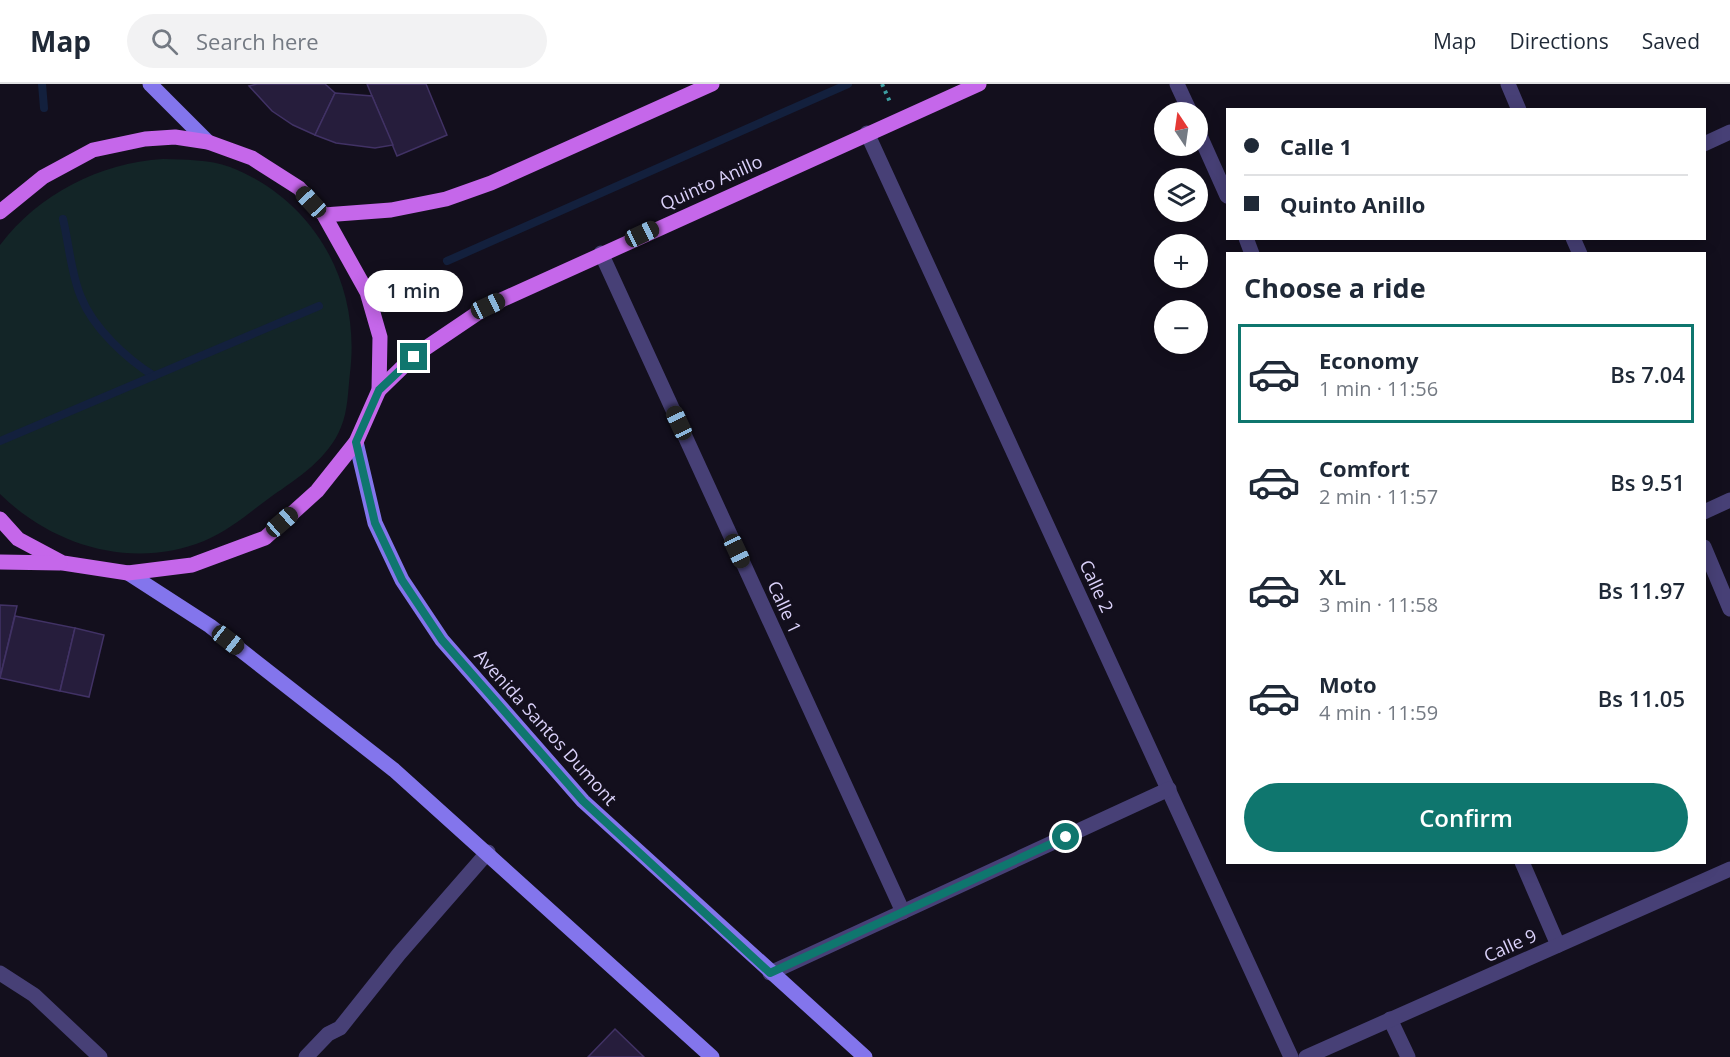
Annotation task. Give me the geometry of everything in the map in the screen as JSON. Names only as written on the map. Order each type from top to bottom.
[{"type":"main road","points":[[150,84],[208,142]]},
{"type":"main road","points":[[324,215],[391,210],[455,196],[491,183],[712,84]]},
{"type":"main road","name":"Quinto Anillo","points":[[379,390],[414,357],[488,306],[979,84]]},
{"type":"main road","points":[[0,212],[43,177],[93,150],[145,139],[175,137],[208,142],[252,158],[299,188],[324,215],[367,292],[380,337],[379,390],[356,442],[317,491],[265,538],[192,565],[128,573],[63,563],[0,562]]},
{"type":"main road","name":"Avenida Santos Dumont","points":[[356,442],[375,523],[402,580],[442,640],[583,801],[865,1057]]},
{"type":"main road","points":[[0,519],[18,539],[63,563]]},
{"type":"main road","points":[[128,573],[210,626],[394,770],[488,852],[712,1057]]},
{"type":"street","points":[[1177,84],[1185,102]]},
{"type":"street","points":[[1508,84],[1518,108]]},
{"type":"street","points":[[1706,143],[1730,132]]},
{"type":"street","name":"Calle 2","points":[[867,133],[1291,1057]]},
{"type":"street","points":[[1208,154],[1226,194]]},
{"type":"street","name":"Calle 1","points":[[601,253],[903,912]]},
{"type":"street","points":[[1706,511],[1730,500]]},
{"type":"street","points":[[1706,552],[1730,609]]},
{"type":"street","points":[[770,973],[1169,789]]},
{"type":"street","points":[[306,1057],[328,1034],[340,1028],[399,954],[488,852]]},
{"type":"street","points":[[1523,864],[1558,945]]},
{"type":"street","name":"Calle 9","points":[[1306,1057],[1730,869]]},
{"type":"street","points":[[0,973],[34,995],[100,1057]]},
{"type":"street","points":[[1390,1020],[1408,1057]]},
{"type":"path","points":[[882,84],[889,100]]},
{"type":"shaded area","points":[[163,159],[205,161],[230,167],[260,182],[286,201],[308,223],[326,249],[339,277],[348,308],[351,340],[348,393],[343,421],[336,438],[321,458],[239,521],[213,537],[177,549],[149,553],[122,553],[95,548],[44,527],[21,512],[0,494],[0,245],[33,211],[72,184],[116,167]]},
{"type":"building","points":[[325,84],[335,93],[315,135],[293,125],[272,111],[249,86]]},
{"type":"building","points":[[367,84],[426,84],[447,135],[397,156]]},
{"type":"building","points":[[335,93],[372,96],[393,145],[375,148],[336,143],[315,135]]},
{"type":"building","points":[[0,605],[17,606],[0,678]]},
{"type":"building","points":[[15,616],[75,628],[60,691],[0,678]]},
{"type":"building","points":[[75,628],[104,635],[89,697],[60,691]]},
{"type":"building","points":[[615,1029],[644,1057],[588,1057]]},
{"type":"waterway","points":[[42,84],[44,108]]},
{"type":"waterway","points":[[447,261],[848,84]]},
{"type":"waterway","points":[[63,219],[75,279],[86,309],[112,342],[154,376]]},
{"type":"waterway","points":[[0,441],[319,306]]},
{"type":"route","points":[[414,357],[379,390],[356,442],[375,523],[402,580],[442,640],[583,801],[770,973],[1066,837]]}]
